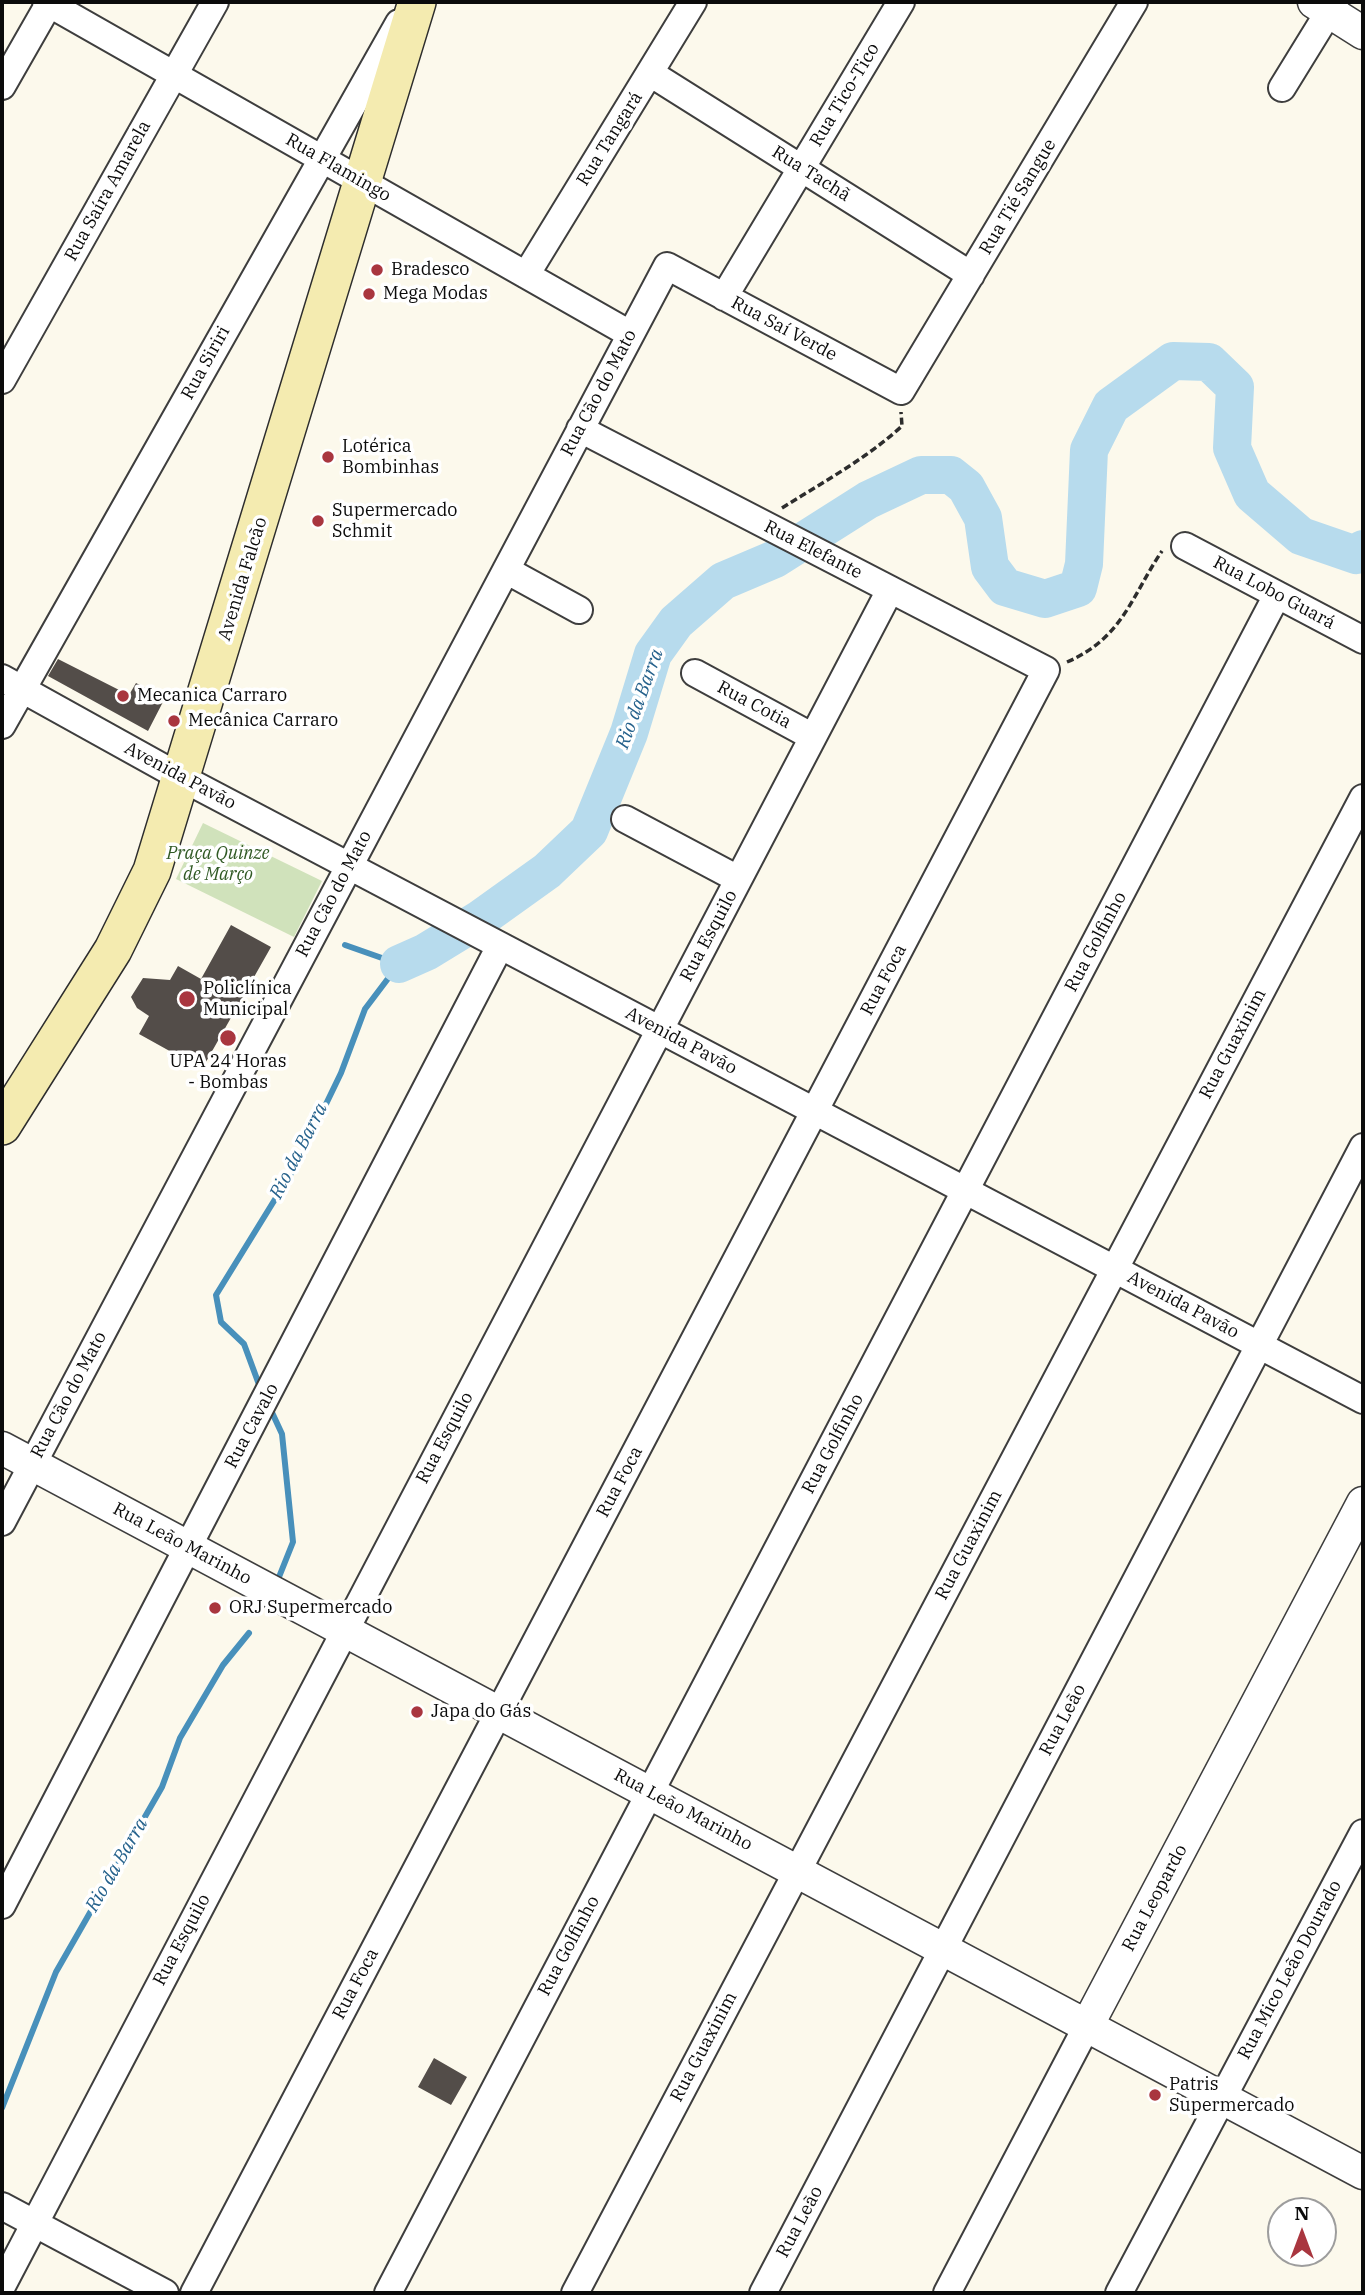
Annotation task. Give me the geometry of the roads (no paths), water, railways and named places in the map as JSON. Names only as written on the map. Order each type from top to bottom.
[{"type":"main road","name":"Avenida Falcão","points":[[2,1126],[87,993],[134,913],[152,871],[417,2]]},
{"type":"street","name":"Rua Flamingo","points":[[48,2],[630,334]]},
{"type":"street","points":[[2,86],[48,2]]},
{"type":"street","name":"Rua Saíra Amarela","points":[[2,380],[215,2]]},
{"type":"street","name":"Rua Siriri","points":[[2,725],[12,683],[322,159],[411,2]]},
{"type":"street","name":"Rua Tangará","points":[[526,275],[694,2]]},
{"type":"street","name":"Rua Tico-Tico","points":[[724,297],[901,2]]},
{"type":"street","name":"Rua Tié Sangue","points":[[901,391],[1135,2]]},
{"type":"street","points":[[1282,88],[1326,5],[1363,33]]},
{"type":"street","name":"Rua Tachã","points":[[650,73],[971,275]]},
{"type":"street","name":"Rua Saí Verde","points":[[667,266],[901,391]]},
{"type":"street","name":"Rua Cão do Mato","points":[[2,1522],[667,266]]},
{"type":"street","name":"Rua Elefante","points":[[580,429],[1046,670]]},
{"type":"street","name":"Rua Lobo Guará","points":[[1185,546],[1363,640]]},
{"type":"street","points":[[506,570],[579,610]]},
{"type":"street","name":"Rua Esquilo","points":[[2,2286],[890,590]]},
{"type":"street","name":"Rua Golfinho","points":[[388,2293],[1278,595]]},
{"type":"street","name":"Rua Foca","points":[[194,2293],[1046,670]]},
{"type":"street","name":"Rua Cotia","points":[[695,673],[813,737]]},
{"type":"street","name":"Avenida Pavão","points":[[12,683],[182,778],[1363,1400]]},
{"type":"street","name":"Rua Guaxinim","points":[[575,2293],[1363,798]]},
{"type":"street","points":[[625,819],[738,879]]},
{"type":"street","name":"Rua Cavalo","points":[[2,1905],[500,946]]},
{"type":"street","name":"Rua Leão","points":[[763,2293],[1363,1147]]},
{"type":"street","name":"Rua Leão Marinho","points":[[2,1448],[1363,2173]]},
{"type":"street","name":"Rua Leopardo","points":[[947,2293],[1363,1503]]},
{"type":"street","name":"Rua Mico Leão Dourado","points":[[1119,2293],[1363,1833]]},
{"type":"street","points":[[2,2206],[165,2293]]},
{"type":"waterway","name":"Rio da Barra","points":[[399,964],[426,952],[480,919],[547,871],[589,831],[629,733],[653,654],[676,622],[723,581],[775,559],[868,500],[921,475],[951,475],[966,487],[983,518],[990,567],[1005,587],[1045,599],[1078,588],[1084,564],[1089,450],[1111,406],[1173,361],[1209,362],[1235,387],[1232,448],[1252,494],[1301,536],[1356,555],[1363,549]]},
{"type":"waterway","name":"Rio da Barra","points":[[261,1390],[244,1344],[221,1322],[216,1295],[298,1162],[341,1073],[365,1009],[399,964],[345,945]]},
{"type":"waterway","name":"Rio da Barra","points":[[269,1406],[282,1434],[293,1542],[277,1582]]},
{"type":"waterway","name":"Rio da Barra","points":[[2,2108],[56,1972],[162,1787],[180,1738],[223,1665],[249,1633]]},
{"type":"place","name":"Bradesco","points":[[377,270]]},
{"type":"place","name":"Mega Modas","points":[[369,294]]},
{"type":"place","name":"Lotérica Bombinhas","points":[[328,457]]},
{"type":"place","name":"Supermercado Schmit","points":[[318,521]]},
{"type":"place","name":"Mecanica Carraro","points":[[123,696]]},
{"type":"place","name":"Mecânica Carraro","points":[[174,721]]},
{"type":"place","name":"Policlínica Municipal","points":[[187,999]]},
{"type":"place","name":"UPA 24 Horas - Bombas","points":[[228,1038]]},
{"type":"place","name":"ORJ Supermercado","points":[[215,1608]]},
{"type":"place","name":"Japa do Gás","points":[[417,1712]]},
{"type":"place","name":"Patris Supermercado","points":[[1155,2095]]},
{"type":"park label","name":"Praça Quinze de Março","points":[[218,864]]}]
